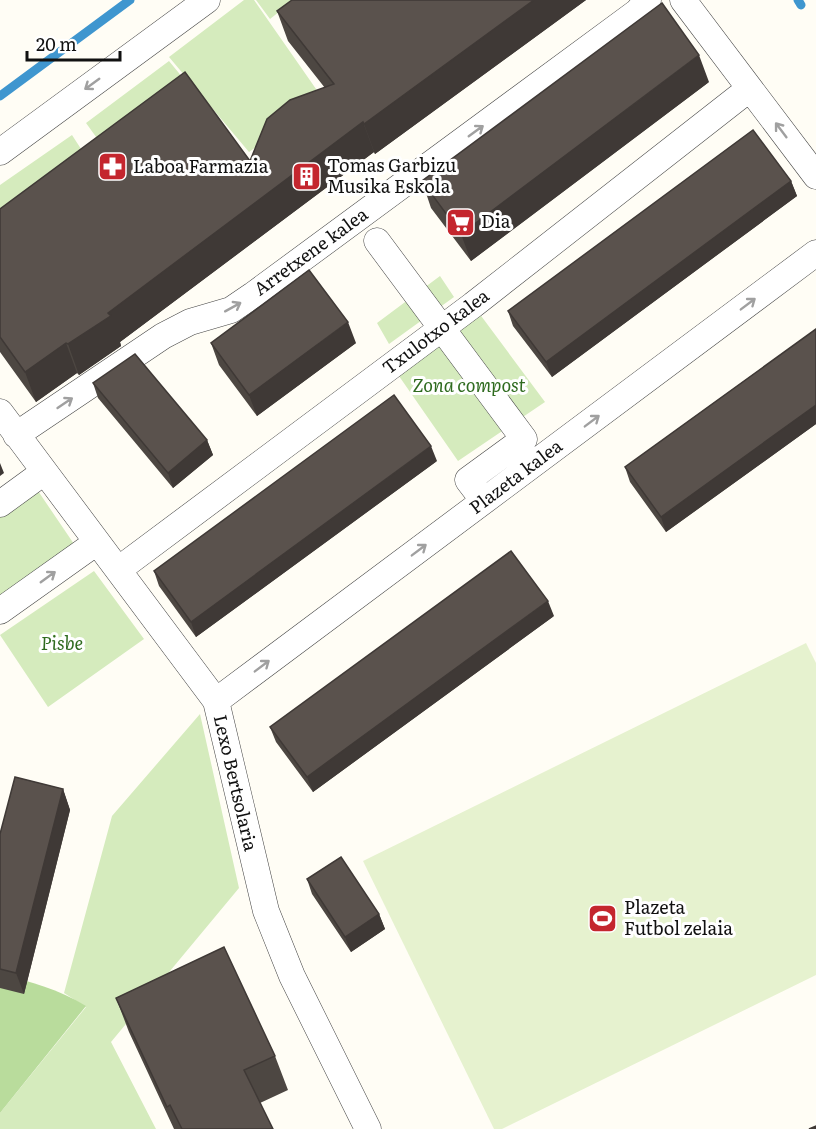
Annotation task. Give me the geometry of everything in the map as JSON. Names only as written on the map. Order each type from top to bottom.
[{"type":"street","points":[[0,152],[207,0]]},
{"type":"street","name":"Arretxene kalea","points":[[16,435],[164,336],[190,322],[231,310],[253,295],[638,12],[648,0]]},
{"type":"street","points":[[683,0],[816,176]]},
{"type":"street","name":"Txulotxo kalea","points":[[118,570],[443,328],[749,89]]},
{"type":"street","points":[[377,241],[524,439],[468,480],[484,501]]},
{"type":"street","name":"Plazeta kalea","points":[[216,701],[816,253]]},
{"type":"street","name":"Lexo Bertsolaria","points":[[0,412],[216,701],[266,911],[292,976],[368,1129]]},
{"type":"street","points":[[0,504],[44,472]]},
{"type":"street","points":[[0,611],[97,542]]},
{"type":"green space","points":[[244,0],[254,0],[323,99],[249,152],[169,57]]},
{"type":"green space","points":[[256,0],[294,0],[270,19]]},
{"type":"green space","points":[[169,61],[183,78],[99,141],[86,123]]},
{"type":"green space","points":[[72,135],[83,152],[0,213],[0,185]]},
{"type":"green space","points":[[440,276],[454,297],[389,344],[377,323]]},
{"type":"green space","name":"Zona compost","points":[[473,305],[545,402],[458,461],[392,366]]},
{"type":"green space","points":[[34,485],[76,547],[0,603],[0,510]]},
{"type":"green space","name":"Pisbe","points":[[94,571],[144,639],[48,707],[0,635]]},
{"type":"green space","name":"Plazeta Futbol zelaia","points":[[806,643],[816,663],[816,975],[502,1129],[494,1129],[363,861]]},
{"type":"green space","points":[[200,714],[239,888],[111,1042],[156,1129],[0,1129],[0,1113],[86,1007],[64,993],[112,816]]},
{"type":"green space","points":[[0,974],[44,987],[86,1006],[0,1113]]},
{"type":"building","points":[[292,0],[534,0],[364,124],[363,122],[108,313],[111,316],[68,344],[66,343],[25,372],[0,337],[0,209],[185,72],[250,161],[267,119],[290,100],[334,84],[277,11]]},
{"type":"building","points":[[662,3],[699,55],[461,234],[422,181]]},
{"type":"building","points":[[753,130],[791,181],[546,362],[508,311]]},
{"type":"building","points":[[309,270],[348,322],[249,395],[211,343]]},
{"type":"building","points":[[816,329],[816,405],[661,517],[625,467]]},
{"type":"building","points":[[135,354],[207,440],[168,473],[93,383]]},
{"type":"building","points":[[394,395],[431,446],[191,622],[154,571]]},
{"type":"building","points":[[511,551],[548,601],[307,777],[270,727]]},
{"type":"building","points":[[15,777],[63,789],[16,973],[0,969],[0,834]]},
{"type":"building","points":[[341,857],[379,914],[345,937],[307,879]]},
{"type":"building","points":[[224,947],[275,1056],[244,1070],[273,1129],[182,1129],[170,1105],[167,1107],[116,998]]},
{"type":"waterway","points":[[0,96],[130,0]]},
{"type":"waterway","points":[[798,0],[801,5]]},
{"type":"place","name":"Laboa Farmazia","points":[[112,167]]},
{"type":"place","name":"Tomas Garbizu Musika Eskola","points":[[306,176]]},
{"type":"place","name":"Dia","points":[[460,222]]},
{"type":"place","name":"Plazeta Futbol zelaia","points":[[603,918]]}]
